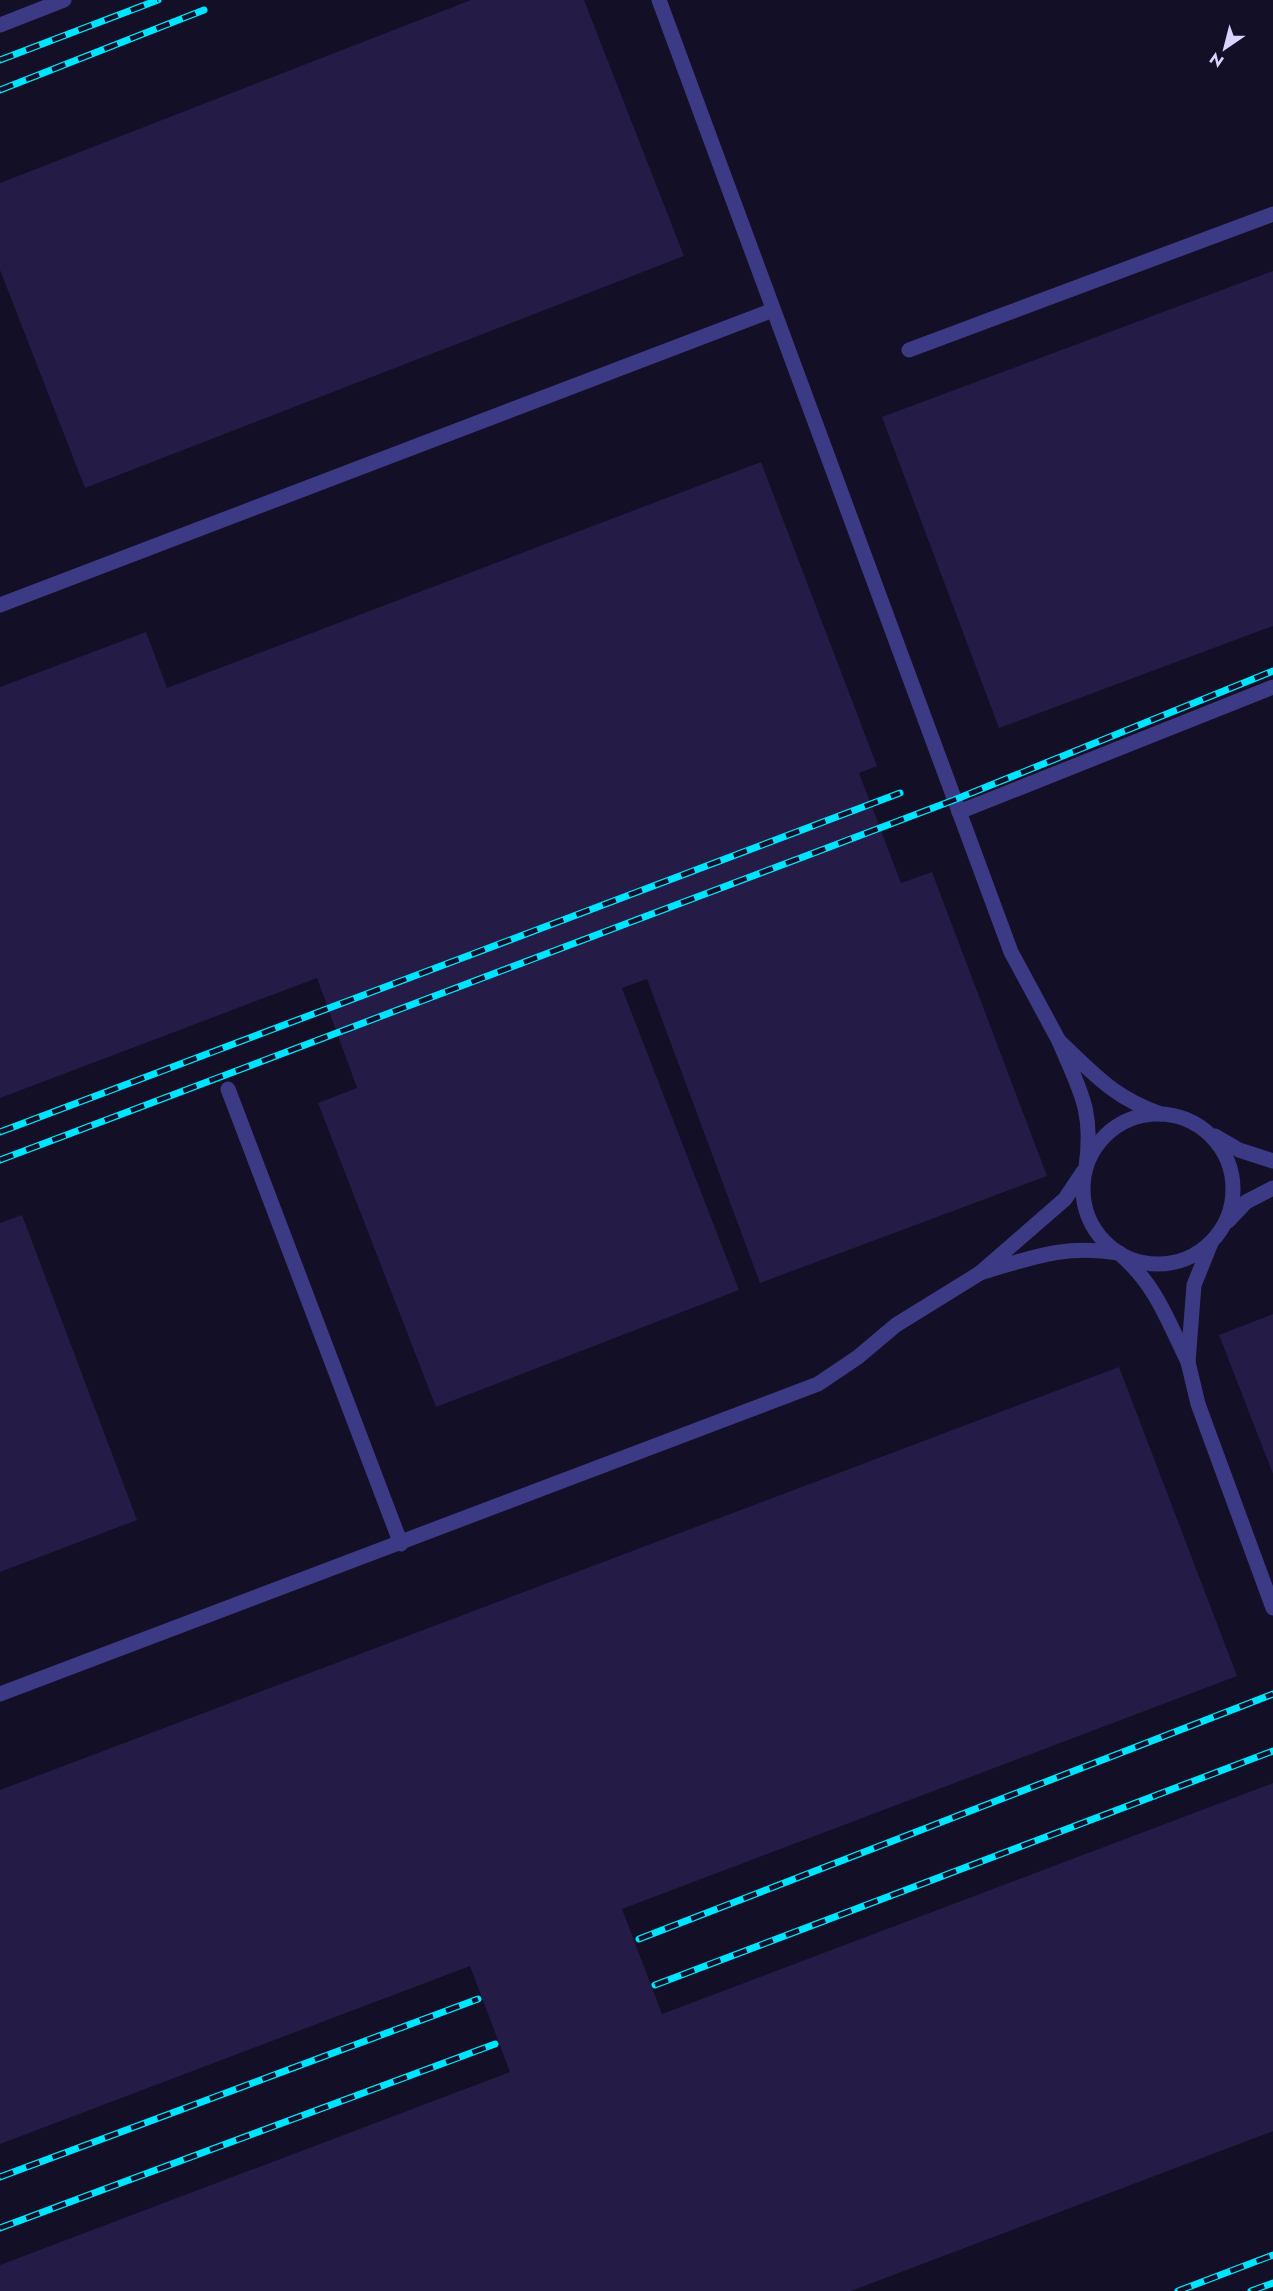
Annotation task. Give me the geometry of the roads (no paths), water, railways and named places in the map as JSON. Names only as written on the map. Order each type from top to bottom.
[{"type":"street","points":[[0,25],[64,0]]},
{"type":"street","points":[[659,0],[1011,952],[1059,1041],[1088,1109],[1090,1137],[1083,1191],[1088,1215],[1100,1236],[1138,1270],[1152,1287],[1188,1362],[1198,1404],[1273,1608]]},
{"type":"street","points":[[909,350],[1273,214]]},
{"type":"street","points":[[0,605],[773,310]]},
{"type":"street","points":[[958,812],[1273,687]]},
{"type":"street","points":[[1059,1041],[1113,1092],[1136,1105],[1161,1114],[1184,1118],[1239,1150],[1273,1161]]},
{"type":"street","points":[[228,1089],[401,1544]]},
{"type":"street","points":[[0,1694],[401,1544],[818,1384],[858,1357],[897,1325],[980,1273],[1065,1199],[1086,1167],[1097,1144],[1114,1127],[1137,1116],[1161,1114]]},
{"type":"street","points":[[1207,1131],[1223,1150],[1232,1174],[1233,1199],[1226,1223]]},
{"type":"street","points":[[1188,1362],[1194,1285],[1211,1243],[1246,1202],[1273,1188]]},
{"type":"street","points":[[980,1273],[1058,1250],[1090,1248],[1119,1253],[1142,1262],[1167,1264],[1191,1257],[1211,1243]]},
{"type":"railway","points":[[0,60],[158,0]]},
{"type":"railway","points":[[0,90],[204,10]]},
{"type":"railway","points":[[0,1160],[954,800],[1273,671]]},
{"type":"railway","points":[[0,1132],[900,793]]},
{"type":"railway","points":[[639,1939],[1273,1694]]},
{"type":"railway","points":[[655,1985],[1273,1751]]},
{"type":"railway","points":[[0,2177],[478,1999]]},
{"type":"railway","points":[[0,2228],[495,2044]]},
{"type":"railway","points":[[1178,2291],[1273,2255]]},
{"type":"railway","points":[[1251,2291],[1273,2283]]}]
